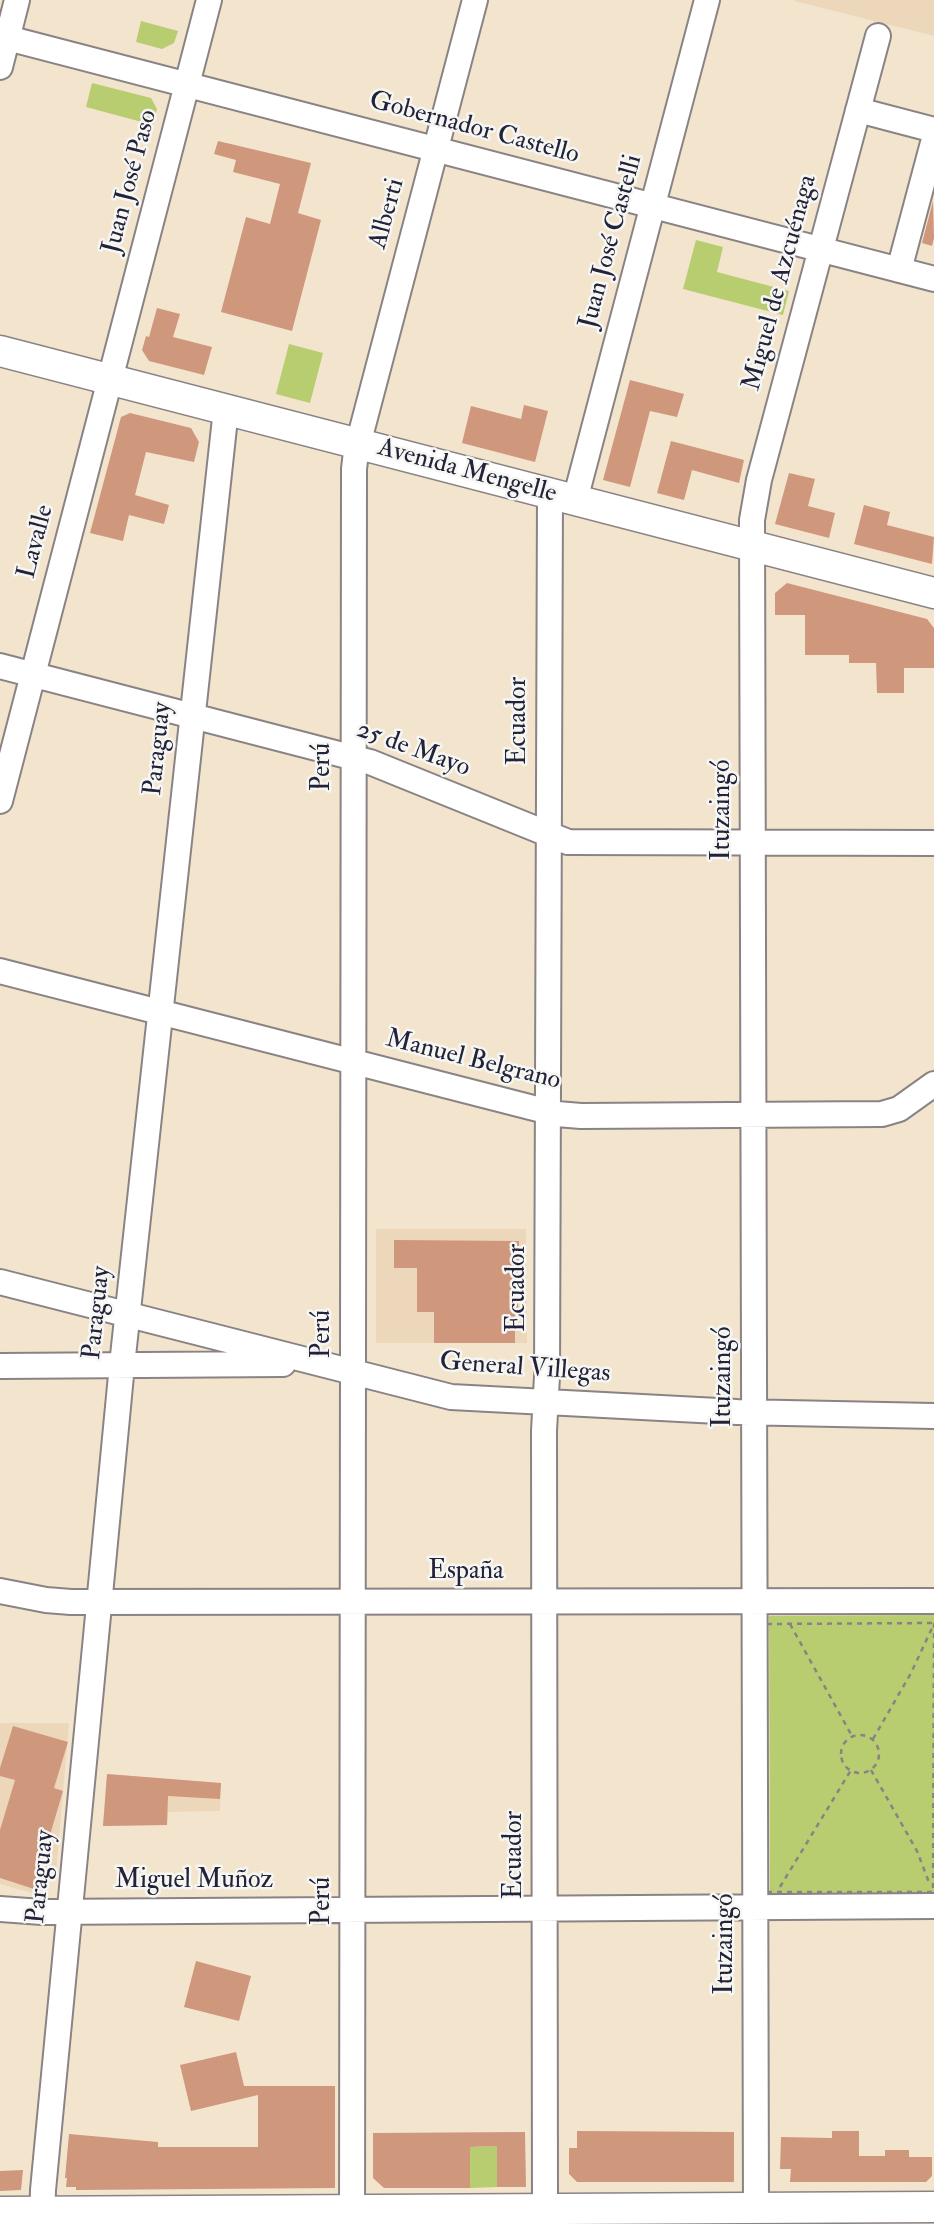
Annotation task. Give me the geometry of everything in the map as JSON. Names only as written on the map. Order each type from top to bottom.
[{"type":"main road","name":"Avenida Mengelle","points":[[0,351],[934,593]]},
{"type":"main road","points":[[0,2212],[42,2218],[352,2217],[545,2209],[620,2216],[756,2208],[894,2216],[934,2207]]},
{"type":"street","points":[[0,67],[4,37],[18,0]]},
{"type":"street","name":"Juan José Paso","points":[[110,379],[209,0]]},
{"type":"street","name":"Alberti","points":[[358,444],[475,0]]},
{"type":"street","name":"Juan José Castelli","points":[[562,496],[652,206],[707,0]]},
{"type":"street","name":"Miguel de Azcuénaga","points":[[752,546],[756,494],[878,36]]},
{"type":"street","name":"Gobernador Castello","points":[[4,37],[934,279]]},
{"type":"street","points":[[858,110],[934,130]]},
{"type":"street","points":[[899,270],[934,139]]},
{"type":"street","name":"Lavalle","points":[[0,801],[110,379]]},
{"type":"street","name":"Paraguay","points":[[42,2218],[127,1315],[226,409]]},
{"type":"street","name":"Perú","points":[[352,2217],[353,478],[358,444]]},
{"type":"street","name":"Ecuador","points":[[545,2209],[544,1431],[549,836],[562,496]]},
{"type":"street","name":"Ituzaingó","points":[[752,546],[756,2208]]},
{"type":"street","name":"25 de Mayo","points":[[0,666],[353,757],[402,773],[568,842],[934,842]]},
{"type":"street","name":"Manuel Belgrano","points":[[0,971],[548,1111],[581,1116],[888,1113],[899,1109],[934,1084]]},
{"type":"street","name":"General Villegas","points":[[0,1282],[451,1397],[754,1412],[934,1416]]},
{"type":"street","points":[[0,1366],[318,1364]]},
{"type":"street","name":"España","points":[[0,1591],[47,1600],[99,1602],[934,1601]]},
{"type":"street","name":"Miguel Muñoz","points":[[0,1909],[69,1912],[755,1907],[934,1899]]},
{"type":"path","points":[[934,1623],[763,1624],[764,1892],[934,1899]]},
{"type":"path","points":[[873,1739],[906,1683],[934,1623]]},
{"type":"path","points":[[934,1623],[934,1899]]},
{"type":"path","points":[[790,1624],[852,1736]]},
{"type":"path","points":[[864,1735],[873,1739],[880,1753],[871,1770],[860,1773],[844,1764],[841,1752],[843,1745],[852,1736],[864,1735]]},
{"type":"path","points":[[776,1892],[851,1770]]},
{"type":"path","points":[[871,1770],[916,1851],[934,1899]]},
{"type":"shaded area","points":[[934,0],[934,36],[794,1]]},
{"type":"shaded area","points":[[376,1229],[526,1229],[527,1343],[376,1343]]},
{"type":"shaded area","points":[[0,1723],[69,1723],[56,1874],[32,1893],[0,1884]]},
{"type":"shaded area","points":[[107,1774],[221,1783],[220,1811],[168,1812],[167,1825],[103,1826]]},
{"type":"green space","points":[[141,21],[178,31],[174,43],[162,49],[136,42]]},
{"type":"green space","points":[[92,83],[151,98],[157,109],[153,125],[86,107]]},
{"type":"green space","points":[[696,240],[723,247],[717,272],[789,291],[783,315],[683,289]]},
{"type":"green space","points":[[289,344],[323,353],[310,403],[276,394]]},
{"type":"green space","points":[[934,1615],[934,1893],[770,1894],[769,1616]]},
{"type":"green space","points":[[497,2146],[497,2187],[470,2188],[470,2147]]},
{"type":"building","points":[[218,141],[311,163],[298,213],[321,220],[292,331],[221,312],[246,217],[270,224],[280,184],[233,172],[236,160],[214,154]]},
{"type":"building","points":[[933,201],[934,238],[932,246],[922,243]]},
{"type":"building","points":[[157,308],[180,314],[173,337],[212,347],[204,375],[149,361],[142,350],[146,336],[149,337]]},
{"type":"building","points":[[630,380],[684,394],[677,417],[650,411],[630,487],[603,480]]},
{"type":"building","points":[[524,405],[548,411],[535,462],[462,443],[471,406],[521,419]]},
{"type":"building","points":[[130,413],[191,428],[199,442],[194,462],[146,452],[135,495],[169,505],[164,524],[129,515],[123,541],[90,533],[121,417]]},
{"type":"building","points":[[671,441],[744,460],[739,483],[692,470],[684,500],[657,493]]},
{"type":"building","points":[[789,473],[815,479],[808,506],[835,513],[829,538],[775,524]]},
{"type":"building","points":[[864,505],[890,512],[887,525],[934,537],[932,564],[854,544]]},
{"type":"building","points":[[787,583],[927,619],[934,628],[934,668],[904,668],[904,693],[877,693],[876,663],[849,663],[849,655],[805,655],[805,615],[775,615],[775,593]]},
{"type":"building","points":[[394,1240],[519,1241],[515,1343],[434,1343],[434,1312],[417,1312],[417,1268],[394,1268]]},
{"type":"building","points":[[13,1726],[68,1742],[54,1788],[63,1791],[34,1889],[0,1878],[0,1830],[15,1780],[0,1776],[0,1768]]},
{"type":"building","points":[[107,1774],[221,1783],[220,1799],[168,1796],[167,1825],[103,1826]]},
{"type":"building","points":[[196,1961],[251,1976],[239,2021],[184,2007]]},
{"type":"building","points":[[236,2052],[244,2086],[335,2086],[335,2188],[76,2190],[76,2187],[66,2187],[69,2134],[158,2142],[158,2147],[258,2147],[258,2095],[191,2111],[180,2065]]},
{"type":"building","points":[[577,2131],[734,2132],[734,2182],[577,2182],[569,2174],[569,2148],[577,2148]]},
{"type":"building","points":[[832,2131],[859,2131],[859,2156],[885,2156],[885,2150],[909,2150],[909,2157],[932,2157],[932,2176],[926,2182],[790,2182],[791,2169],[780,2169],[781,2137],[832,2138]]},
{"type":"building","points":[[525,2132],[526,2187],[497,2187],[497,2146],[470,2147],[470,2188],[384,2188],[373,2178],[373,2133]]},
{"type":"building","points":[[23,2170],[21,2190],[0,2191],[0,2171]]}]
